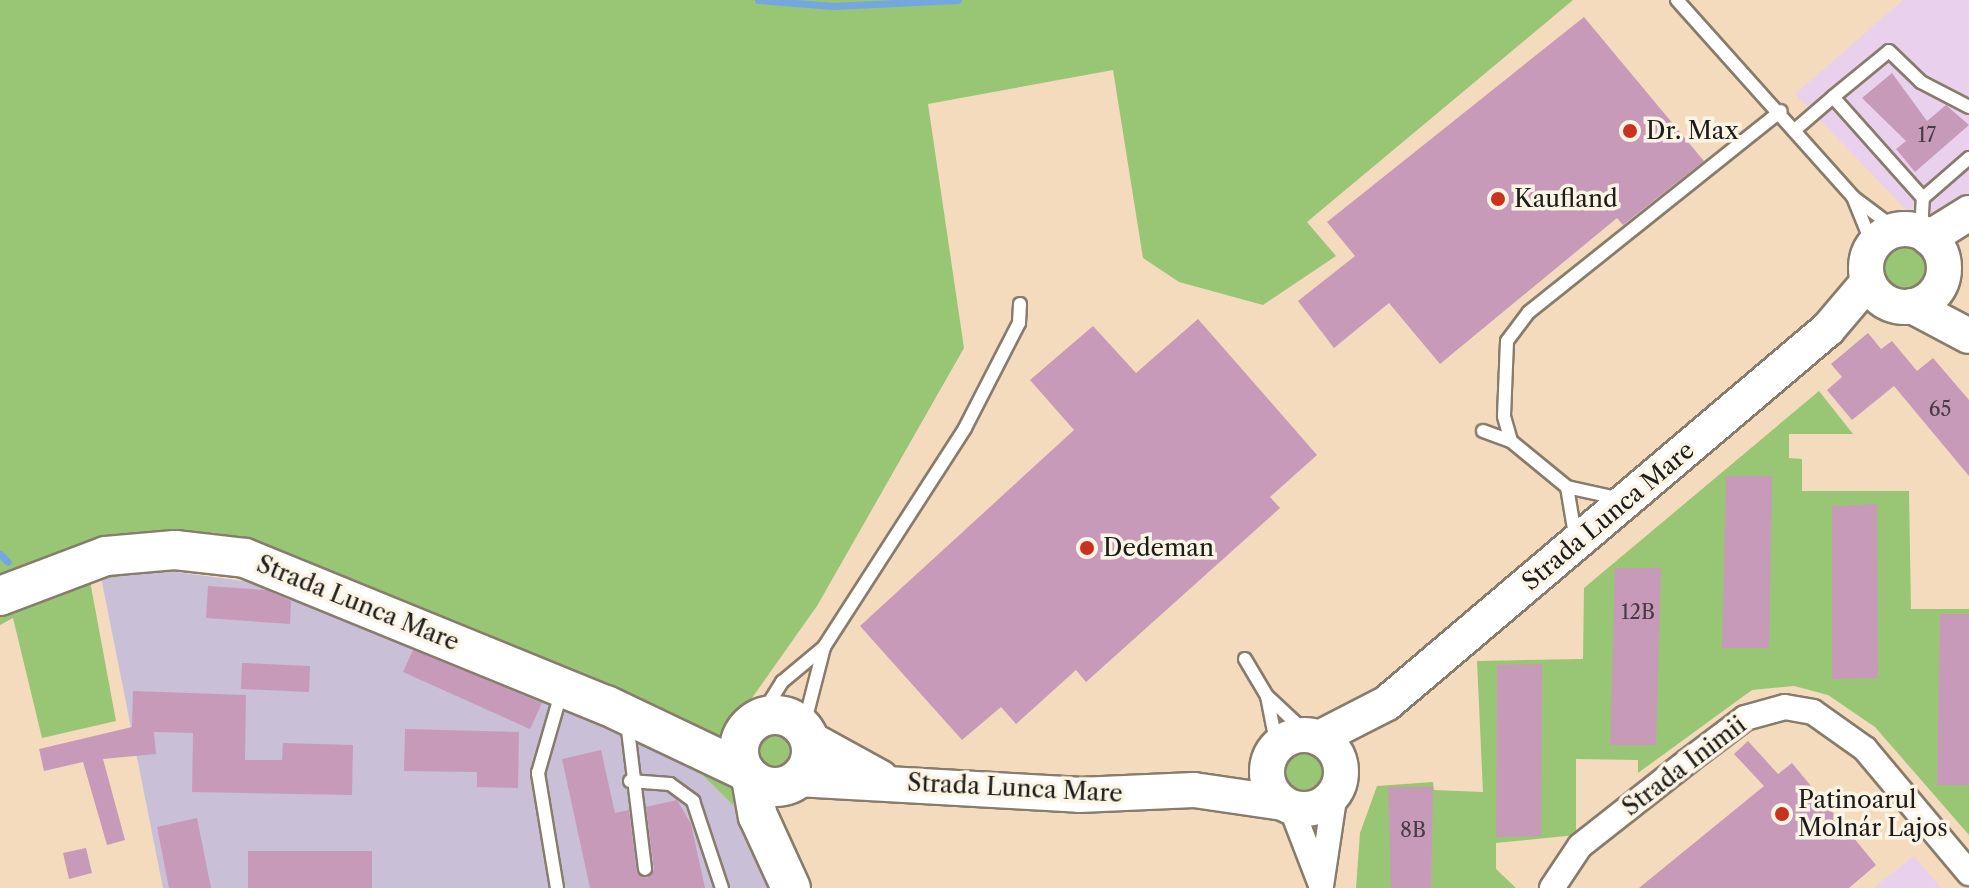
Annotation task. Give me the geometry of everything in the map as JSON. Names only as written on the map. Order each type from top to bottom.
[{"type":"main road","points":[[1969,213],[1917,248],[1888,296],[1969,336]]},
{"type":"main road","points":[[1917,248],[1969,238]]},
{"type":"main road","points":[[1917,248],[1969,325]]},
{"type":"main road","name":"Strada Lunca Mare","points":[[1314,737],[1387,703],[1828,329],[1888,296],[1917,248]]},
{"type":"main road","name":"Strada Lunca Mare","points":[[0,596],[106,556],[222,554],[274,567],[564,687],[643,721],[748,775]]},
{"type":"main road","name":"Strada Lunca Mare","points":[[1338,785],[1387,703]]},
{"type":"main road","points":[[784,717],[807,734],[810,759],[794,781],[788,880],[758,816],[738,748],[754,722],[784,717]]},
{"type":"main road","name":"Strada Lunca Mare","points":[[643,721],[754,722]]},
{"type":"main road","name":"Strada Lunca Mare","points":[[807,734],[884,780]]},
{"type":"main road","points":[[1314,737],[1335,752],[1338,785],[1315,807],[1287,805],[1268,780],[1275,750],[1314,737]]},
{"type":"main road","name":"Strada Lunca Mare","points":[[1194,790],[1275,750]]},
{"type":"main road","points":[[748,775],[771,787],[794,781]]},
{"type":"main road","name":"Strada Lunca Mare","points":[[794,781],[884,780],[1079,795],[1194,790],[1287,805]]},
{"type":"street","name":"Strada Inimii","points":[[1552,888],[1580,846],[1688,761],[1745,718],[1785,707],[1813,712],[1849,734],[1969,873]]},
{"type":"street","name":"Strada Lunca Mare","points":[[1321,887],[1338,785]]},
{"type":"street","name":"Strada Lunca Mare","points":[[1287,805],[1321,887]]},
{"type":"lane","points":[[1677,0],[1781,111],[1853,197],[1917,248]]},
{"type":"lane","points":[[1796,129],[1889,51],[1921,82],[1969,107]]},
{"type":"lane","points":[[1833,97],[1923,198]]},
{"type":"lane","points":[[1511,441],[1504,416],[1514,326],[1781,111]]},
{"type":"lane","points":[[1917,248],[1923,198],[1969,158]]},
{"type":"lane","points":[[1853,197],[1917,248]]},
{"type":"lane","points":[[754,722],[782,682],[824,647],[965,428],[1019,323],[1020,304]]},
{"type":"lane","points":[[1483,431],[1511,441],[1567,487],[1630,497]]},
{"type":"lane","points":[[1567,487],[1576,543]]},
{"type":"lane","points":[[807,734],[824,647]]},
{"type":"lane","points":[[1245,659],[1267,696],[1314,737]]},
{"type":"lane","points":[[557,888],[538,773],[564,687]]},
{"type":"lane","points":[[1267,696],[1275,750]]},
{"type":"lane","points":[[643,721],[630,781],[645,869]]},
{"type":"lane","points":[[630,781],[670,784],[693,801],[722,888]]},
{"type":"shaded area","points":[[1903,0],[1969,0],[1969,202],[1932,222],[1911,215],[1795,94]]},
{"type":"shaded area","points":[[161,570],[288,587],[676,749],[734,806],[769,888],[163,888],[101,577]]},
{"type":"shaded area","points":[[1914,856],[1941,888],[1873,888]]},
{"type":"green space","points":[[0,0],[1573,0],[1307,222],[1336,256],[1263,305],[1179,282],[1143,258],[1113,70],[928,104],[964,348],[817,606],[747,705],[730,743],[734,806],[676,749],[288,587],[217,572],[161,570],[90,581],[116,721],[42,738],[13,618],[0,625]]},
{"type":"green space","points":[[1905,244],[1921,251],[1928,267],[1921,283],[1905,290],[1889,283],[1882,267],[1889,251]]},
{"type":"green space","points":[[1819,391],[1853,434],[1789,434],[1789,458],[1802,459],[1802,491],[1909,491],[1911,609],[1969,609],[1969,835],[1875,727],[1828,695],[1794,686],[1752,690],[1638,773],[1638,760],[1576,759],[1576,835],[1496,843],[1496,869],[1516,888],[1356,888],[1360,833],[1377,786],[1433,782],[1434,790],[1483,792],[1477,661],[1583,659],[1584,588]]},
{"type":"green space","points":[[775,724],[793,731],[800,749],[793,767],[775,774],[757,767],[750,749],[757,731]]},
{"type":"green space","points":[[1304,747],[1321,754],[1328,771],[1321,788],[1304,795],[1287,788],[1280,771],[1287,754]]},
{"type":"building","name":"Kaufland","points":[[1584,17],[1704,161],[1623,225],[1617,218],[1440,364],[1389,303],[1334,348],[1298,301],[1355,256],[1327,222]]},
{"type":"building","points":[[1892,73],[1927,121],[1946,105],[1969,125],[1915,172],[1896,149],[1906,141],[1862,98]]},
{"type":"building","name":"Dedeman","points":[[1198,319],[1317,455],[1270,497],[1280,508],[1086,682],[1076,670],[1016,724],[1001,707],[962,740],[860,626],[1074,430],[1030,380],[1093,326],[1136,373]]},
{"type":"building","points":[[1868,333],[1881,349],[1892,341],[1917,371],[1933,358],[1969,400],[1969,476],[1894,386],[1852,420],[1827,390],[1842,377],[1831,364]]},
{"type":"building","points":[[1726,476],[1772,476],[1769,648],[1722,648]]},
{"type":"building","points":[[1877,504],[1878,678],[1832,679],[1832,506]]},
{"type":"building","points":[[1615,568],[1661,568],[1656,745],[1610,745]]},
{"type":"building","points":[[208,586],[266,590],[291,601],[290,624],[206,618]]},
{"type":"building","points":[[1940,614],[1969,614],[1969,785],[1937,785]]},
{"type":"building","points":[[413,650],[542,703],[530,729],[403,672]]},
{"type":"building","points":[[242,663],[310,666],[309,692],[241,689]]},
{"type":"building","points":[[1542,664],[1541,836],[1496,837],[1497,665]]},
{"type":"building","points":[[133,691],[246,695],[245,760],[282,760],[283,743],[353,745],[352,795],[192,792],[193,733],[154,732],[156,754],[103,759],[125,840],[107,845],[83,762],[44,771],[39,749],[132,727]]},
{"type":"building","points":[[405,729],[519,732],[518,788],[477,787],[477,772],[404,771]]},
{"type":"building","name":"Patinoarul Molnár Lajos","points":[[1748,741],[1778,774],[1792,763],[1876,865],[1849,888],[1639,888],[1764,786],[1734,754]]},
{"type":"building","points":[[601,750],[615,813],[629,810],[637,874],[647,878],[654,869],[646,807],[677,800],[691,824],[705,888],[590,888],[562,759]]},
{"type":"building","points":[[1388,787],[1433,787],[1431,888],[1391,888]]},
{"type":"building","points":[[197,818],[211,888],[169,888],[157,827]]},
{"type":"building","points":[[86,848],[92,873],[69,879],[63,853]]},
{"type":"building","points":[[248,851],[372,851],[372,888],[248,888]]},
{"type":"waterway","points":[[758,0],[833,6],[958,0]]},
{"type":"waterway","points":[[0,554],[8,562]]},
{"type":"place","name":"Dr. Max","points":[[1630,131]]},
{"type":"place","name":"Kaufland","points":[[1498,199]]},
{"type":"place","name":"Dedeman","points":[[1087,548]]},
{"type":"place","name":"Patinoarul Molnár Lajos","points":[[1782,814]]}]
